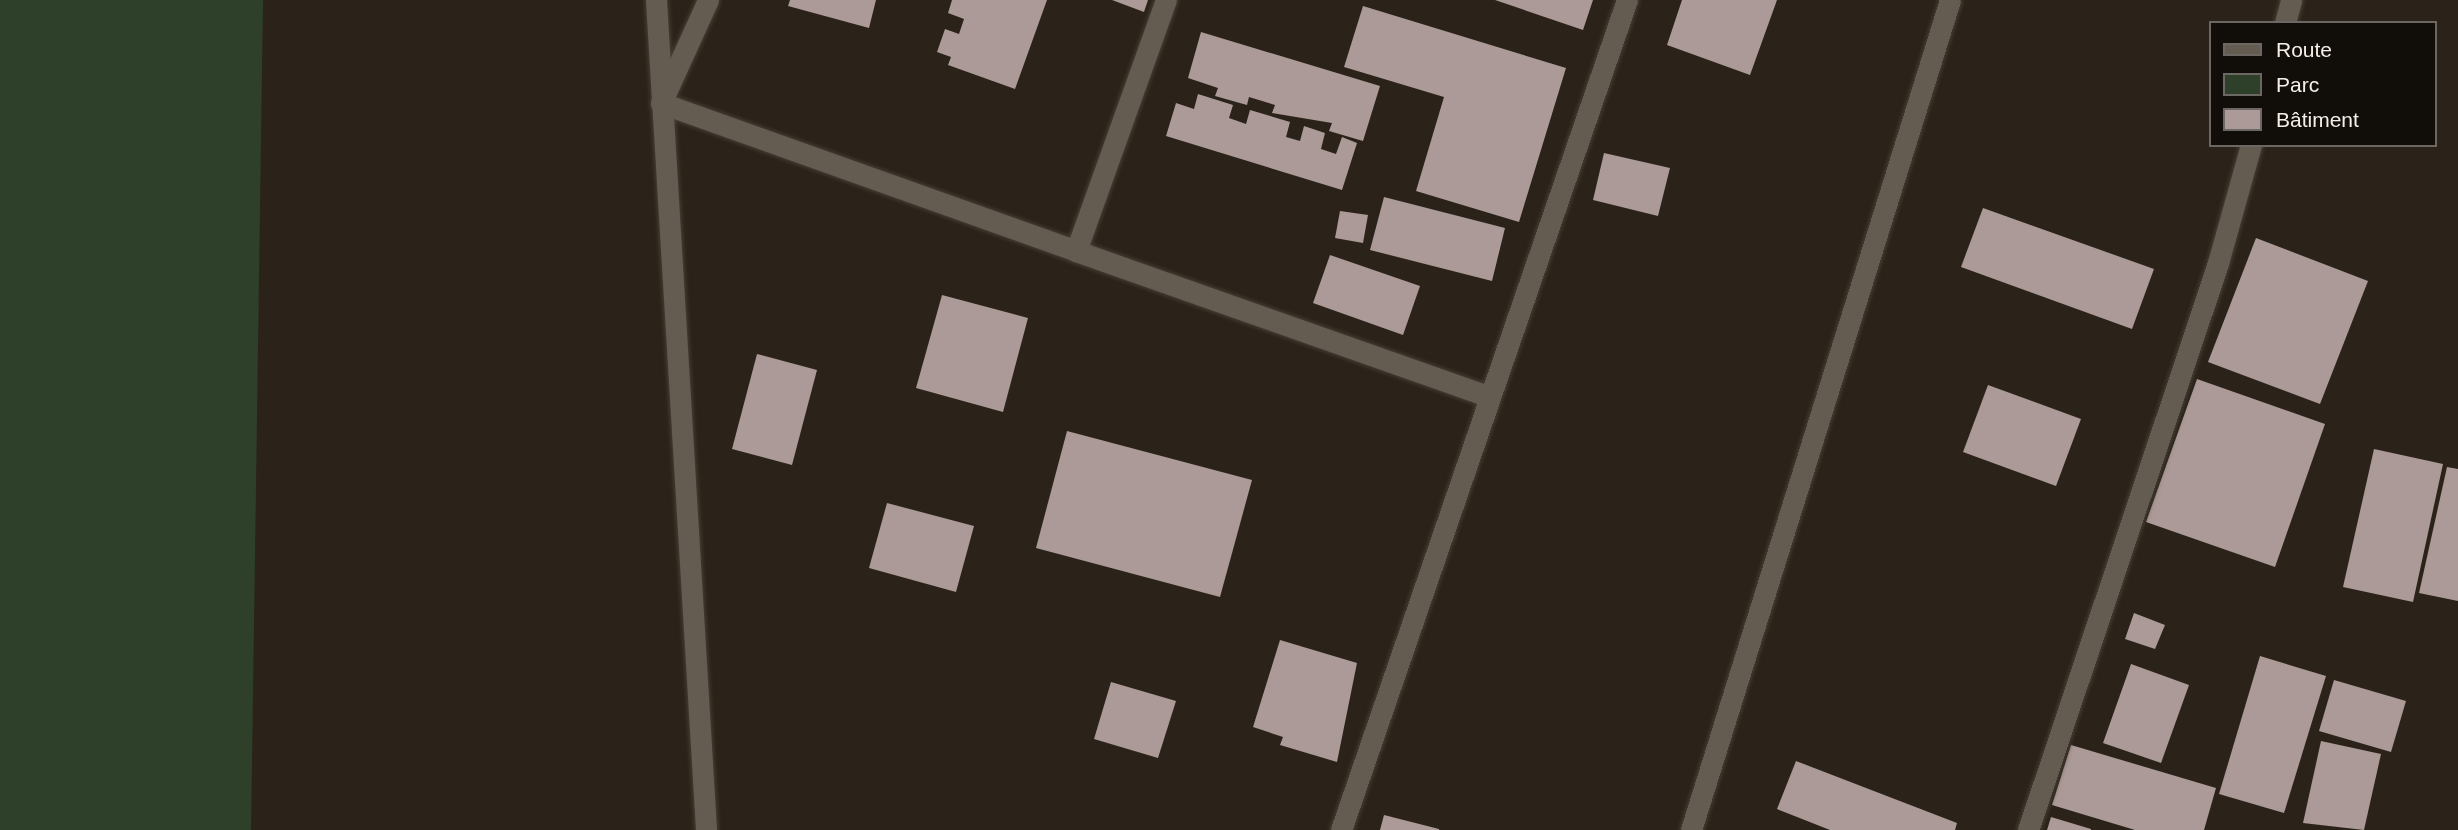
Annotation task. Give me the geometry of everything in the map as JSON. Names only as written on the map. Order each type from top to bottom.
[{"type":"street","points":[[656,0],[706,830]]},
{"type":"street","points":[[662,103],[708,0]]},
{"type":"street","points":[[1076,251],[1166,0]]},
{"type":"street","points":[[1340,830],[1487,396],[1627,0]]},
{"type":"street","points":[[1690,830],[1950,0]]},
{"type":"street","points":[[2286,21],[2291,0]]},
{"type":"street","points":[[662,103],[1487,396]]},
{"type":"street","points":[[2028,830],[2218,263],[2250,147]]},
{"type":"green space","points":[[0,0],[263,0],[251,830],[0,830]]},
{"type":"building","points":[[790,0],[876,0],[869,28],[788,6]]},
{"type":"building","points":[[952,0],[1047,0],[1015,89],[948,65],[951,57],[937,52],[945,29],[959,34],[964,19],[948,13]]},
{"type":"building","points":[[1112,0],[1148,0],[1144,12]]},
{"type":"building","points":[[1495,0],[1593,0],[1583,30]]},
{"type":"building","points":[[1682,0],[1777,0],[1750,75],[1667,45]]},
{"type":"building","points":[[1363,6],[1566,68],[1519,222],[1416,191],[1444,97],[1344,67]]},
{"type":"building","points":[[1201,32],[1380,86],[1363,141],[1329,131],[1332,123],[1272,113],[1275,105],[1249,97],[1247,105],[1215,96],[1218,88],[1188,78]]},
{"type":"building","points":[[1198,94],[1233,105],[1229,118],[1246,124],[1250,110],[1290,122],[1286,137],[1300,141],[1304,126],[1325,133],[1321,149],[1336,154],[1342,137],[1357,143],[1342,190],[1166,136],[1176,103],[1194,109]]},
{"type":"building","points":[[1604,153],[1670,168],[1658,216],[1593,200]]},
{"type":"building","points":[[1384,197],[1505,228],[1492,281],[1370,250]]},
{"type":"building","points":[[1983,208],[2154,269],[2132,329],[1961,267]]},
{"type":"building","points":[[1340,211],[1368,215],[1363,243],[1335,238]]},
{"type":"building","points":[[2256,238],[2368,281],[2320,404],[2208,362]]},
{"type":"building","points":[[1330,255],[1420,286],[1403,335],[1313,303]]},
{"type":"building","points":[[942,295],[1028,318],[1003,412],[916,388]]},
{"type":"building","points":[[757,354],[817,370],[792,465],[732,449]]},
{"type":"building","points":[[2197,379],[2325,424],[2275,567],[2146,522]]},
{"type":"building","points":[[1988,385],[2081,419],[2056,486],[1963,452]]},
{"type":"building","points":[[1067,431],[1252,480],[1220,597],[1036,548]]},
{"type":"building","points":[[2374,449],[2443,464],[2413,602],[2343,587]]},
{"type":"building","points":[[2447,467],[2458,469],[2458,601],[2419,593]]},
{"type":"building","points":[[887,503],[974,526],[956,592],[869,568]]},
{"type":"building","points":[[2134,613],[2165,625],[2155,649],[2125,639]]},
{"type":"building","points":[[1280,640],[1357,663],[1337,762],[1280,745],[1283,737],[1253,727]]},
{"type":"building","points":[[2260,656],[2326,676],[2284,813],[2219,794]]},
{"type":"building","points":[[2131,664],[2189,685],[2161,763],[2103,743]]},
{"type":"building","points":[[2334,680],[2406,701],[2391,752],[2319,731]]},
{"type":"building","points":[[1111,682],[1176,701],[1158,758],[1094,739]]},
{"type":"building","points":[[2321,741],[2381,754],[2364,830],[2303,823]]},
{"type":"building","points":[[2071,745],[2216,788],[2204,830],[2135,830],[2052,805]]},
{"type":"building","points":[[1796,761],[1957,823],[1955,830],[1830,830],[1777,809]]},
{"type":"building","points":[[1384,815],[1439,829],[1439,830],[1380,830]]},
{"type":"building","points":[[2051,817],[2091,829],[2091,830],[2047,830]]}]
